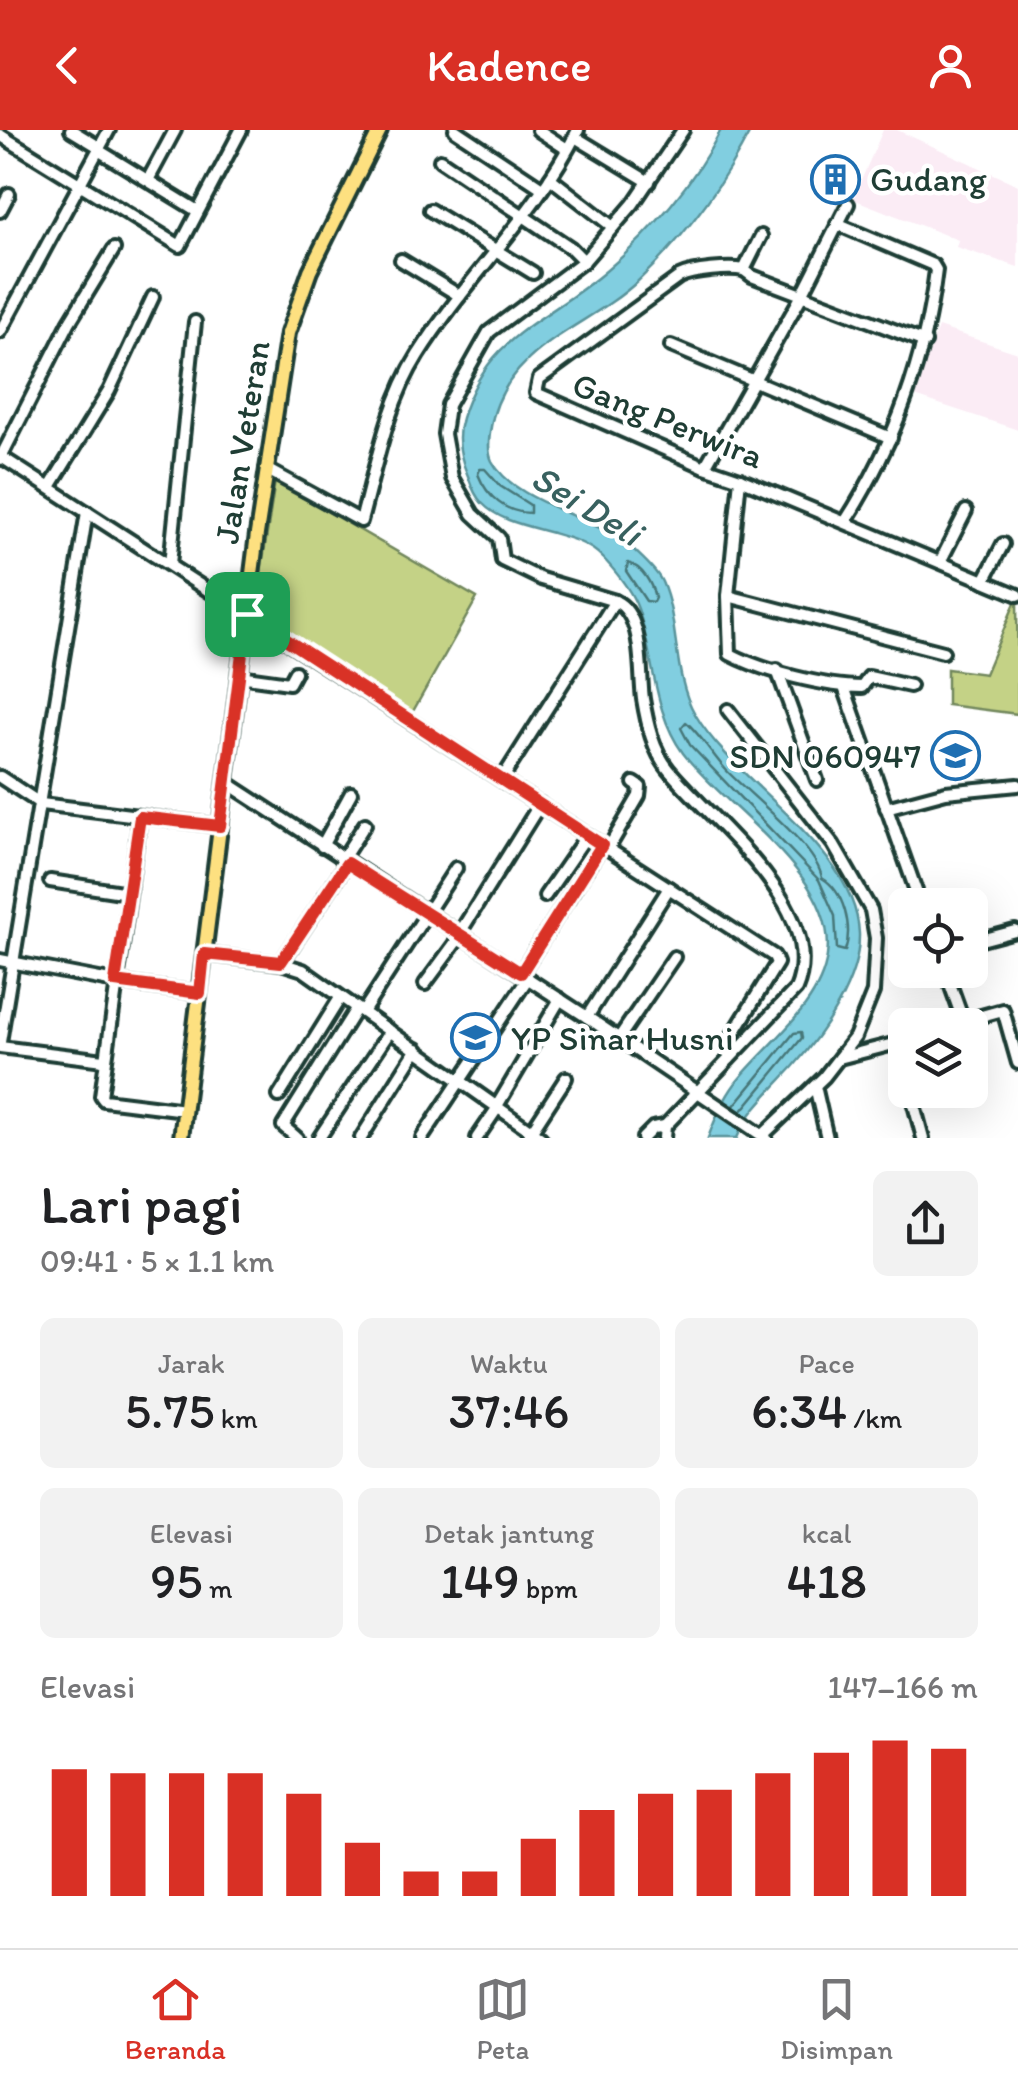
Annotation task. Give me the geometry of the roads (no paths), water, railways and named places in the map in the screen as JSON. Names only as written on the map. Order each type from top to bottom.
[{"type":"main road","name":"Jalan Veteran","points":[[182,1138],[266,469],[288,333],[299,298],[380,130]]},
{"type":"street","points":[[71,130],[196,210]]},
{"type":"street","points":[[0,332],[109,130]]},
{"type":"street","points":[[148,180],[176,130]]},
{"type":"street","points":[[0,135],[178,246],[241,130]]},
{"type":"street","points":[[455,130],[614,227]]},
{"type":"street","points":[[538,130],[567,149]]},
{"type":"street","points":[[644,1138],[652,1128],[665,1132],[696,1092],[796,989],[804,964],[802,948],[783,899],[658,754],[643,696],[638,638],[626,608],[616,601],[541,579],[502,560],[499,538],[460,496],[452,478],[444,434],[448,405],[489,332],[584,261],[649,182],[683,130]]},
{"type":"street","points":[[266,469],[361,522],[389,420],[416,357],[523,216],[576,133],[649,182]]},
{"type":"street","points":[[440,160],[584,261]]},
{"type":"street","points":[[0,211],[10,194]]},
{"type":"street","points":[[706,468],[848,204]]},
{"type":"street","points":[[430,210],[533,273]]},
{"type":"street","points":[[838,224],[936,268],[926,342],[890,438],[845,522]]},
{"type":"street","points":[[762,236],[744,270],[801,296],[926,342]]},
{"type":"street","points":[[114,249],[70,323],[0,457],[776,960],[729,1040],[729,1059]]},
{"type":"street","points":[[401,260],[460,296]]},
{"type":"street","name":"Gang Perwira","points":[[744,270],[690,272],[542,377],[534,387],[539,398],[1018,595]]},
{"type":"street","points":[[50,487],[109,391],[153,297]]},
{"type":"street","points":[[170,564],[195,322]]},
{"type":"street","points":[[671,346],[890,438]]},
{"type":"street","points":[[740,479],[728,596],[730,654],[844,686],[862,687],[869,677],[910,686]]},
{"type":"street","points":[[940,562],[966,511]]},
{"type":"street","points":[[87,512],[0,1045],[104,1060]]},
{"type":"street","points":[[984,580],[1002,544]]},
{"type":"street","points":[[728,596],[943,652]]},
{"type":"street","points":[[502,779],[616,601]]},
{"type":"street","points":[[777,670],[817,780]]},
{"type":"street","points":[[239,676],[289,683],[295,672]]},
{"type":"street","points":[[844,686],[915,888]]},
{"type":"street","points":[[226,782],[761,1134],[815,1086],[855,1038],[873,992],[876,950],[871,910],[833,844],[728,710]]},
{"type":"street","points":[[0,778],[42,804],[220,826]]},
{"type":"street","points":[[422,1138],[639,796],[640,787],[634,783]]},
{"type":"street","points":[[886,808],[946,792],[1018,785]]},
{"type":"street","points":[[322,846],[351,794]]},
{"type":"street","points":[[425,984],[460,935],[540,804]]},
{"type":"street","points":[[140,817],[104,1060],[102,1100],[185,1110]]},
{"type":"street","points":[[281,962],[365,824]]},
{"type":"street","points":[[545,896],[587,835]]},
{"type":"street","points":[[297,1138],[283,1126],[456,868]]},
{"type":"street","points":[[50,881],[128,894]]},
{"type":"street","points":[[587,1017],[668,888]]},
{"type":"street","points":[[988,938],[1015,931]]},
{"type":"street","points":[[204,954],[281,962],[303,970],[498,1106],[533,1136],[566,1078]]},
{"type":"street","points":[[620,1038],[674,957]]},
{"type":"street","points":[[0,960],[13,966],[200,993]]},
{"type":"street","points":[[279,1096],[340,998]]},
{"type":"street","points":[[477,1138],[560,999]]},
{"type":"street","points":[[988,1014],[1004,1010],[1018,1063]]},
{"type":"street","points":[[319,1138],[390,1031]]},
{"type":"street","points":[[838,1058],[888,1045]]},
{"type":"street","points":[[361,1138],[417,1049]]},
{"type":"street","points":[[815,1086],[827,1138]]},
{"type":"street","points":[[915,1108],[923,1138]]},
{"type":"water","points":[[721,130],[751,130],[701,210],[638,281],[517,371],[493,417],[489,445],[492,461],[518,488],[616,537],[656,573],[668,598],[683,682],[695,714],[737,766],[816,845],[838,873],[853,903],[858,952],[838,1005],[793,1067],[755,1109],[737,1138],[708,1138],[731,1090],[803,1009],[822,975],[827,956],[826,927],[816,899],[776,846],[702,775],[673,737],[660,702],[638,609],[619,576],[591,548],[509,520],[482,503],[465,469],[459,440],[462,418],[487,366],[522,332],[585,288],[640,239],[685,187]]},
{"type":"place","name":"Gudang","points":[[835,179]]},
{"type":"place","name":"SDN 060947","points":[[956,756]]},
{"type":"place","name":"YP Sinar Husni","points":[[476,1038]]},
{"type":"water label","name":"Sei Deli","points":[[587,505]]}]
